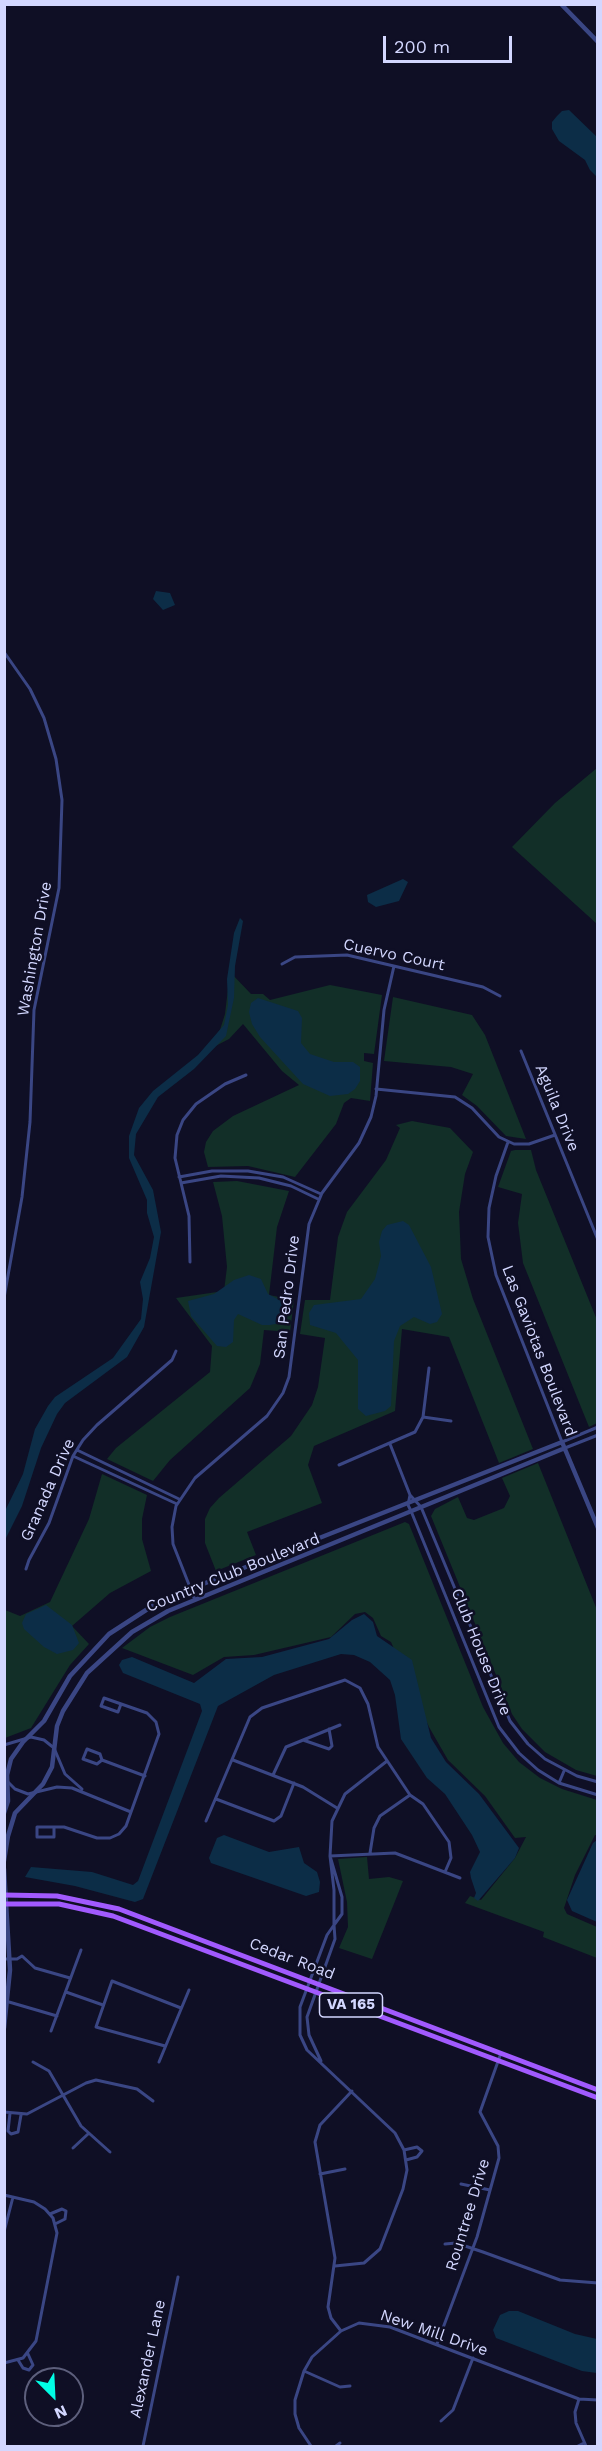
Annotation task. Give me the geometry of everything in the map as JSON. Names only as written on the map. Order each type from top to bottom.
[{"type":"main road","name":"Cedar Road","points":[[5,1895],[57,1896],[104,1904],[597,2090]]},
{"type":"main road","name":"Cedar Road","points":[[6,1904],[59,1904],[106,1914],[597,2098]]},
{"type":"street","points":[[561,4],[597,42]]},
{"type":"street","name":"Washington Drive","points":[[4,651],[30,689],[44,718],[60,779],[62,813],[59,888],[34,1010],[30,1122],[22,1197],[4,1298]]},
{"type":"street","name":"Cuervo Court","points":[[282,964],[295,957],[337,954],[483,987],[500,996]]},
{"type":"street","name":"San Pedro Drive","points":[[195,1600],[173,1544],[172,1522],[177,1504],[195,1478],[267,1416],[283,1393],[292,1356],[307,1234],[321,1194],[362,1137],[371,1117],[384,1010],[394,966]]},
{"type":"street","name":"Aguila Drive","points":[[521,1052],[597,1240]]},
{"type":"street","points":[[190,1262],[189,1216],[174,1150],[183,1120],[199,1102],[225,1084],[246,1075]]},
{"type":"street","points":[[376,1089],[455,1097],[472,1108],[499,1137],[508,1142],[529,1144],[555,1134]]},
{"type":"street","name":"Las Gaviotas Boulevard","points":[[508,1142],[490,1199],[490,1254],[501,1289],[597,1528]]},
{"type":"street","points":[[179,1177],[212,1171],[248,1171],[283,1177],[321,1194]]},
{"type":"street","points":[[181,1183],[221,1176],[259,1178],[291,1186],[319,1199]]},
{"type":"street","name":"Granada Drive","points":[[26,1569],[56,1509],[77,1450],[97,1425],[172,1360],[176,1352]]},
{"type":"street","points":[[339,1465],[415,1432],[423,1417],[429,1368]]},
{"type":"street","points":[[423,1417],[451,1421]]},
{"type":"street","name":"Country Club Boulevard","points":[[4,1813],[11,1760],[26,1738],[45,1721],[62,1688],[80,1662],[109,1634],[146,1608],[190,1588],[408,1505],[597,1427]]},
{"type":"street","name":"Country Club Boulevard","points":[[4,1861],[12,1820],[21,1804],[34,1793],[47,1776],[57,1726],[63,1711],[79,1685],[98,1661],[142,1625],[195,1600],[349,1539],[411,1511],[597,1435]]},
{"type":"street","points":[[390,1444],[410,1495],[418,1501]]},
{"type":"street","points":[[77,1450],[179,1499]]},
{"type":"street","points":[[73,1456],[177,1504]]},
{"type":"street","points":[[408,1505],[410,1495]]},
{"type":"street","name":"Club House Drive","points":[[418,1501],[507,1714],[534,1750],[565,1771],[597,1782]]},
{"type":"street","name":"Club House Drive","points":[[408,1505],[495,1720],[511,1745],[526,1761],[559,1783],[597,1795]]},
{"type":"street","points":[[207,1821],[246,1723],[256,1712],[308,1691],[345,1680],[360,1688],[370,1711],[376,1743],[387,1761],[410,1795],[423,1804],[449,1842],[450,1858],[445,1872]]},
{"type":"street","points":[[54,1827],[54,1837],[37,1838],[37,1827],[54,1827],[68,1827],[97,1838],[110,1838],[123,1830],[159,1738],[158,1726],[147,1713],[104,1698],[101,1706],[118,1712],[121,1704]]},
{"type":"street","points":[[273,1775],[284,1750],[302,1739],[339,1725]]},
{"type":"street","points":[[302,1739],[327,1750],[332,1746],[329,1729]]},
{"type":"street","points":[[4,1745],[26,1738],[37,1738],[54,1748],[65,1774],[86,1792]]},
{"type":"street","points":[[87,1749],[100,1754],[102,1760],[97,1764],[83,1759],[87,1749]]},
{"type":"street","points":[[102,1760],[145,1776]]},
{"type":"street","points":[[232,1760],[294,1783],[337,1809]]},
{"type":"street","points":[[321,2061],[307,2024],[309,2005],[335,1939],[334,1890],[329,1836],[337,1809],[349,1790],[387,1761]]},
{"type":"street","points":[[559,1783],[565,1771]]},
{"type":"street","points":[[4,1773],[7,1782],[19,1792],[34,1793],[57,1787],[86,1792],[131,1812]]},
{"type":"street","points":[[216,1799],[274,1821],[280,1816],[294,1783]]},
{"type":"street","points":[[370,1853],[374,1828],[380,1816],[410,1795]]},
{"type":"street","points":[[330,1856],[394,1853],[460,1878]]},
{"type":"street","points":[[330,1856],[342,1897],[342,1914],[327,1935],[310,1980],[300,2007],[299,2028],[305,2046],[393,2130],[404,2150],[406,2160],[405,2183],[381,2249],[364,2263],[335,2266]]},
{"type":"street","points":[[4,1869],[9,2002],[4,2028]]},
{"type":"street","points":[[51,2031],[81,1950]]},
{"type":"street","points":[[7,1960],[22,1956],[35,1968],[71,1979]]},
{"type":"street","points":[[165,2046],[96,2027],[112,1981],[181,2008]]},
{"type":"street","points":[[159,2062],[189,1990]]},
{"type":"street","points":[[66,1992],[103,2005]]},
{"type":"street","points":[[9,2002],[57,2016]]},
{"type":"street","name":"Rountree Drive","points":[[436,2344],[473,2249],[499,2153],[495,2140],[483,2121],[480,2107],[501,2053]]},
{"type":"street","points":[[33,2062],[49,2071],[88,2134],[110,2151]]},
{"type":"street","points":[[4,2112],[21,2115],[86,2083],[104,2080],[137,2089],[153,2101]]},
{"type":"street","points":[[340,2331],[331,2318],[328,2307],[335,2266],[315,2142],[317,2130],[352,2091]]},
{"type":"street","points":[[10,2113],[8,2131],[14,2135],[18,2132],[21,2115]]},
{"type":"street","points":[[73,2148],[88,2134]]},
{"type":"street","points":[[404,2150],[417,2146],[422,2151],[417,2157],[406,2160]]},
{"type":"street","points":[[320,2174],[345,2169]]},
{"type":"street","points":[[461,2184],[490,2190]]},
{"type":"street","points":[[4,2195],[37,2204],[50,2214],[55,2224],[56,2241],[36,2341],[27,2354],[18,2360],[4,2363]]},
{"type":"street","points":[[4,2232],[13,2197]]},
{"type":"street","points":[[50,2214],[66,2211],[66,2219],[55,2224]]},
{"type":"street","points":[[445,2244],[456,2243],[560,2280],[597,2283]]},
{"type":"street","name":"Alexander Lane","points":[[143,2446],[178,2277]]},
{"type":"street","name":"New Mill Drive","points":[[311,2446],[299,2428],[295,2414],[295,2400],[304,2371],[312,2357],[340,2331],[359,2323],[377,2324],[579,2399],[597,2400]]},
{"type":"street","points":[[18,2360],[22,2368],[30,2370],[33,2365],[27,2354]]},
{"type":"street","points":[[441,2421],[453,2410],[473,2358]]},
{"type":"street","points":[[304,2371],[340,2386],[350,2386]]},
{"type":"street","points":[[578,2446],[585,2445],[575,2416],[579,2399]]},
{"type":"street","points":[[336,2446],[340,2443]]},
{"type":"green space","points":[[597,768],[597,924],[512,847],[555,803]]},
{"type":"green space","points":[[230,972],[251,994],[263,994],[270,1000],[330,985],[382,995],[374,1054],[364,1053],[364,1061],[373,1063],[370,1101],[351,1098],[344,1103],[336,1124],[295,1177],[248,1166],[208,1167],[204,1152],[206,1142],[213,1131],[233,1116],[299,1085],[282,1071],[243,1024],[229,1039],[202,1053],[220,1030],[225,1014]]},
{"type":"green space","points":[[393,997],[472,1015],[485,1035],[526,1139],[506,1136],[477,1106],[462,1095],[473,1074],[451,1067],[384,1061]]},
{"type":"green space","points":[[412,1121],[450,1128],[473,1152],[465,1174],[459,1212],[461,1259],[473,1299],[533,1449],[499,1463],[449,1337],[402,1329],[395,1411],[314,1446],[308,1465],[322,1503],[247,1532],[256,1555],[216,1571],[205,1543],[205,1519],[210,1508],[219,1498],[291,1436],[312,1405],[318,1387],[325,1338],[300,1334],[305,1300],[330,1300],[338,1237],[347,1212],[386,1160],[400,1128],[396,1125]]},
{"type":"green space","points":[[531,1150],[536,1170],[597,1320],[597,1423],[589,1427],[523,1263],[518,1223],[522,1194],[498,1187],[511,1151]]},
{"type":"green space","points":[[237,1181],[289,1191],[277,1227],[269,1295],[294,1300],[290,1332],[264,1330],[260,1364],[250,1388],[170,1460],[153,1481],[107,1459],[116,1448],[210,1372],[212,1346],[176,1298],[224,1291],[227,1267],[222,1216],[213,1182]]},
{"type":"green space","points":[[538,1463],[597,1610],[597,1776],[576,1770],[545,1752],[522,1729],[512,1714],[431,1516],[435,1509],[458,1497],[467,1518],[474,1520],[504,1508],[510,1496],[502,1478]]},
{"type":"green space","points":[[102,1474],[147,1495],[142,1519],[142,1539],[151,1571],[110,1593],[72,1626],[89,1644],[70,1665],[31,1728],[5,1738],[5,1610],[20,1616],[50,1602],[89,1519]]},
{"type":"green space","points":[[405,1522],[409,1524],[483,1707],[503,1743],[519,1762],[540,1778],[562,1789],[597,1800],[597,1835],[575,1875],[564,1908],[567,1914],[597,1927],[597,1958],[543,1937],[544,1932],[465,1903],[470,1896],[481,1900],[515,1858],[526,1837],[515,1838],[485,1796],[448,1760],[429,1727],[391,1642],[381,1636],[373,1618],[365,1612],[355,1614],[331,1637],[254,1655],[224,1657],[193,1675],[122,1648],[150,1627],[170,1617]]},
{"type":"green space","points":[[367,1857],[369,1879],[389,1877],[403,1881],[372,1959],[339,1948],[348,1927],[347,1902],[338,1859]]},
{"type":"water","points":[[569,110],[597,137],[598,180],[596,181],[596,176],[585,160],[559,141],[552,129],[552,122],[557,116],[562,111]]},
{"type":"water","points":[[156,591],[170,593],[175,605],[163,610],[153,599]]},
{"type":"water","points":[[403,879],[408,882],[399,901],[376,907],[368,902],[367,895]]},
{"type":"water","points":[[240,918],[243,921],[235,966],[234,998],[226,1036],[194,1069],[158,1097],[136,1134],[134,1155],[153,1190],[161,1232],[144,1327],[127,1357],[65,1403],[57,1414],[41,1448],[22,1506],[5,1540],[5,1511],[23,1474],[35,1429],[48,1406],[55,1397],[113,1358],[141,1319],[143,1299],[140,1282],[150,1258],[154,1237],[147,1213],[147,1200],[129,1158],[129,1136],[139,1108],[153,1091],[198,1055],[224,1025],[228,1005],[227,979],[234,933]]},
{"type":"water","points":[[258,998],[298,1011],[302,1018],[301,1043],[310,1054],[334,1062],[353,1062],[360,1067],[360,1081],[355,1089],[348,1094],[330,1096],[303,1084],[260,1037],[252,1024],[249,1012],[251,1003]]},
{"type":"water","points":[[403,1221],[409,1225],[431,1267],[442,1314],[437,1322],[430,1324],[414,1317],[400,1326],[394,1341],[391,1406],[385,1411],[366,1416],[358,1409],[358,1360],[336,1333],[310,1325],[309,1313],[314,1305],[361,1299],[375,1279],[381,1256],[379,1242],[382,1231],[387,1225]]},
{"type":"water","points":[[249,1275],[261,1279],[268,1294],[287,1304],[288,1313],[280,1323],[270,1325],[262,1325],[238,1314],[234,1320],[233,1342],[226,1347],[217,1346],[191,1316],[188,1301],[214,1294],[234,1280]]},
{"type":"water","points":[[46,1605],[72,1625],[79,1643],[73,1650],[57,1654],[44,1647],[24,1629],[22,1623],[26,1614]]},
{"type":"water","points":[[364,1614],[373,1622],[377,1636],[412,1660],[431,1738],[446,1762],[479,1794],[519,1848],[515,1858],[478,1901],[474,1898],[476,1893],[470,1872],[480,1852],[472,1835],[445,1794],[427,1778],[401,1739],[395,1695],[390,1680],[370,1662],[354,1655],[341,1654],[274,1675],[218,1706],[143,1899],[135,1902],[75,1886],[25,1877],[31,1867],[92,1872],[133,1885],[138,1881],[202,1711],[200,1704],[123,1673],[119,1665],[122,1660],[132,1657],[194,1683],[226,1659],[262,1657],[329,1639],[352,1620]]},
{"type":"water","points":[[224,1835],[269,1852],[299,1847],[304,1863],[317,1872],[320,1882],[319,1892],[306,1896],[211,1863],[209,1858],[217,1838]]},
{"type":"water","points":[[597,1840],[597,1922],[572,1911],[567,1900],[593,1843]]},
{"type":"water","points":[[509,2311],[518,2311],[575,2334],[597,2339],[597,2373],[582,2371],[496,2338],[493,2330],[500,2315]]}]
